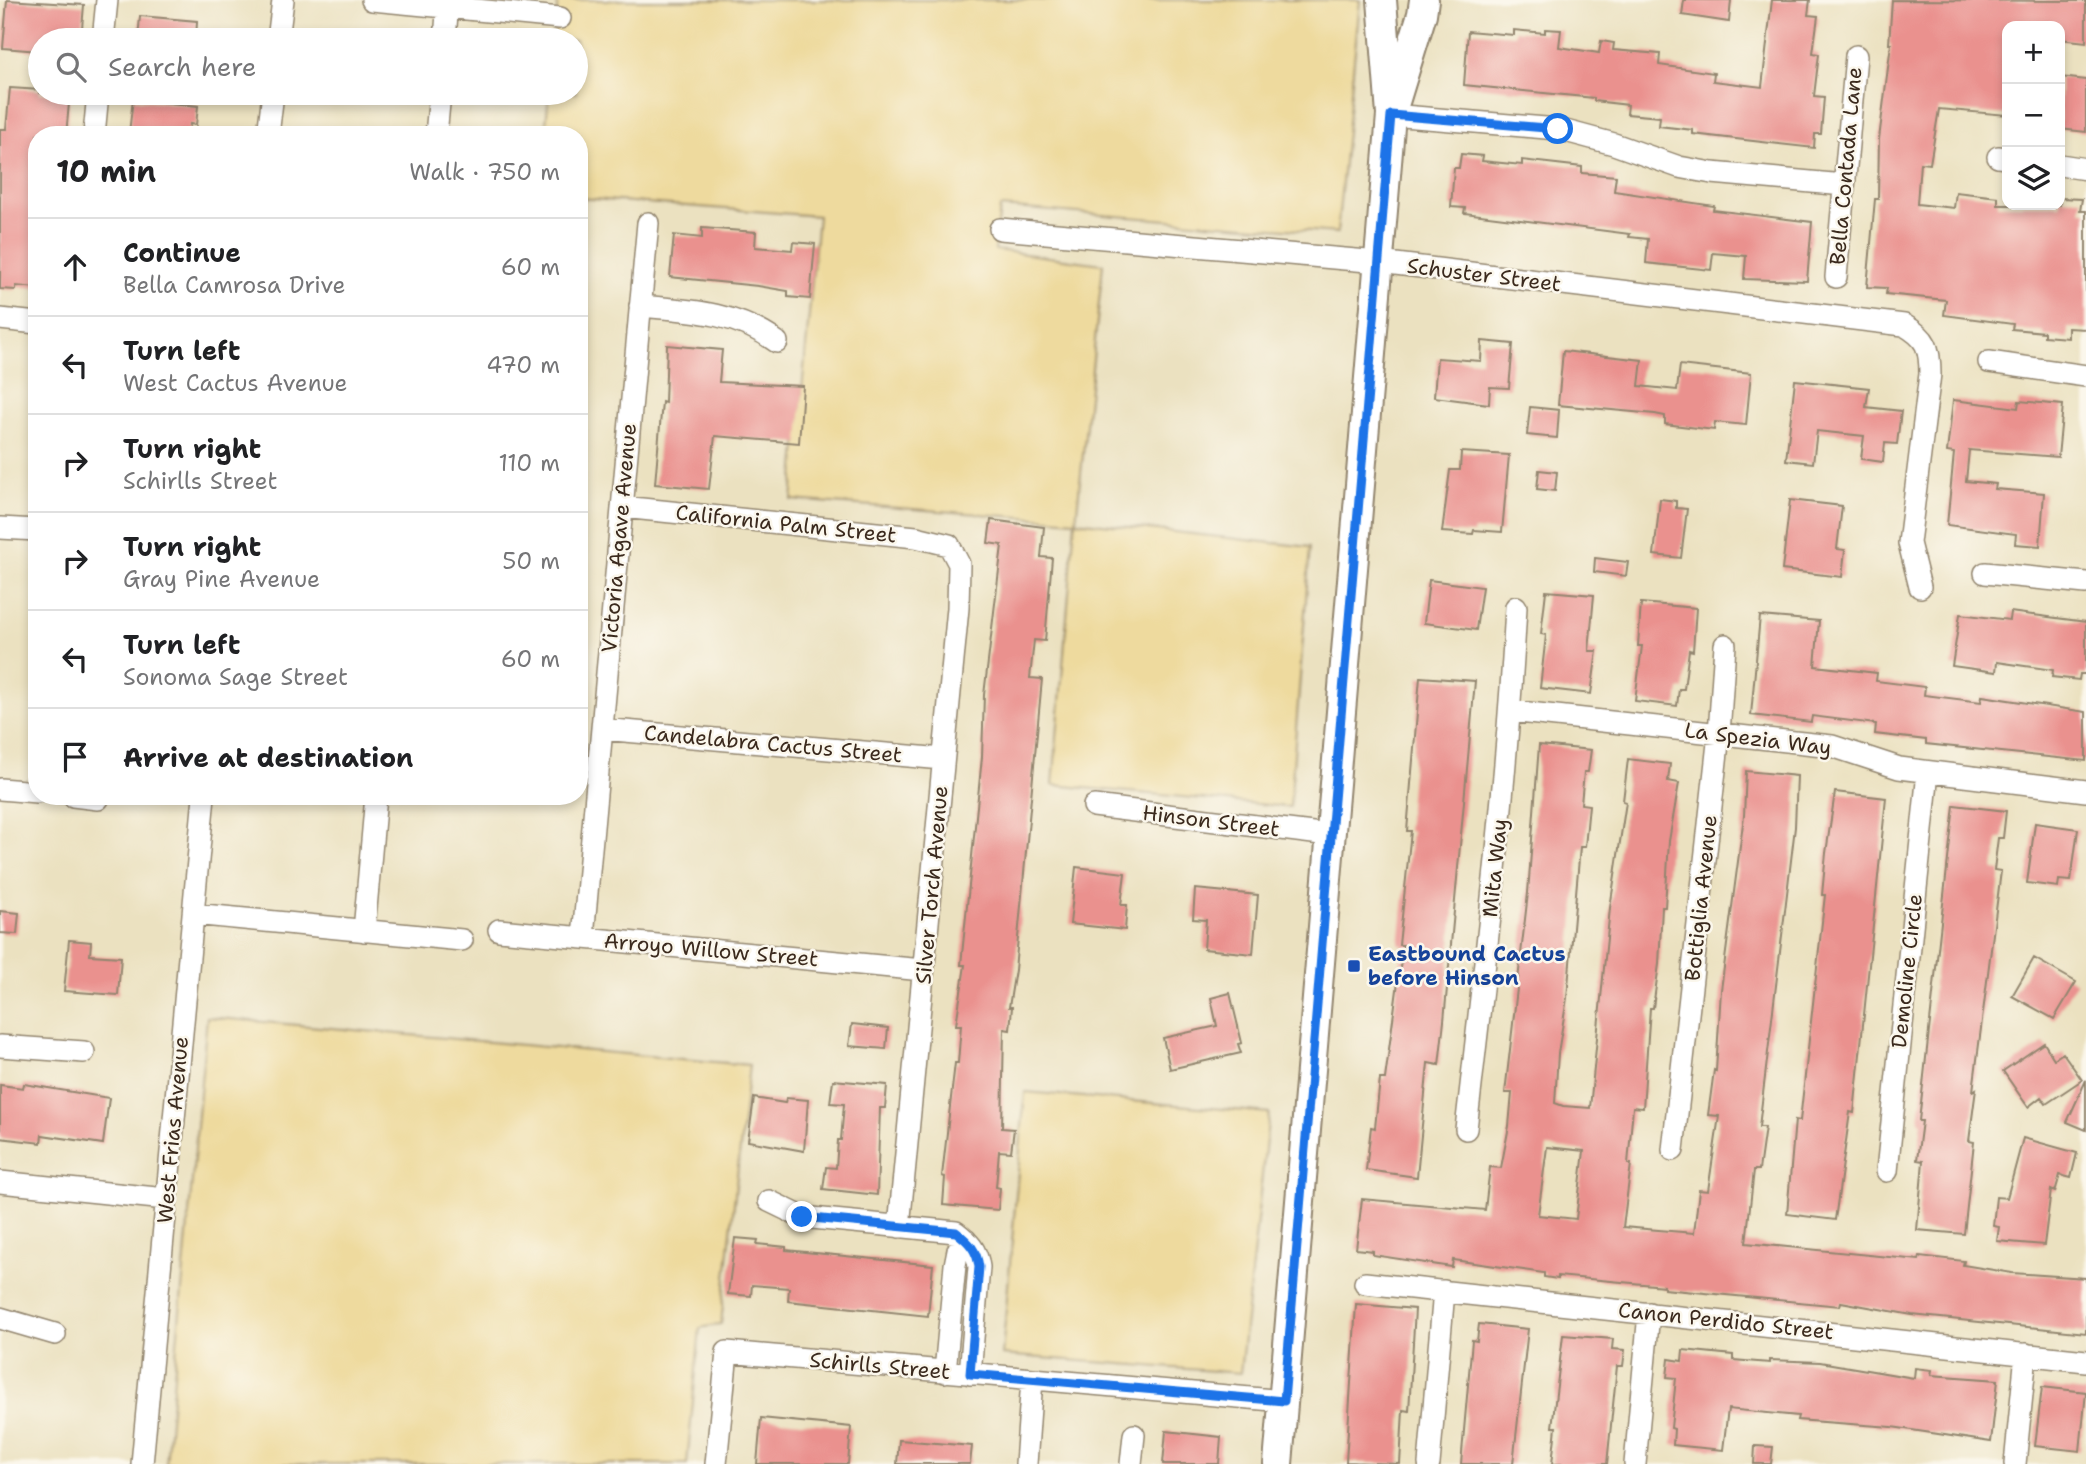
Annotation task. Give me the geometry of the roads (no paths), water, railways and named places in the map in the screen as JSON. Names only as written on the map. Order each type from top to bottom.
[{"type":"main road","points":[[1278,1464],[1391,115],[1382,0]]},
{"type":"main road","points":[[1391,115],[1424,0]]},
{"type":"street","points":[[104,28],[107,0]]},
{"type":"street","points":[[280,28],[283,0]]},
{"type":"street","points":[[372,0],[448,4],[560,18]]},
{"type":"street","points":[[446,28],[448,4]]},
{"type":"street","name":"Bella Contada Lane","points":[[1836,277],[1856,56]]},
{"type":"street","points":[[94,126],[97,105]]},
{"type":"street","points":[[269,126],[272,105]]},
{"type":"street","points":[[437,126],[439,105]]},
{"type":"street","points":[[1391,115],[1558,129],[1614,144],[1679,167],[1712,173],[1844,185]]},
{"type":"street","points":[[2065,166],[2086,169]]},
{"type":"street","name":"Victoria Agave Avenue","points":[[583,937],[648,223]]},
{"type":"street","name":"Schuster Street","points":[[1000,229],[1379,262],[1904,325],[1923,335],[1930,352],[1930,374],[1909,543],[1920,587]]},
{"type":"street","points":[[640,306],[706,311],[756,327],[776,342]]},
{"type":"street","points":[[0,319],[28,322]]},
{"type":"street","points":[[1989,362],[2086,376]]},
{"type":"street","name":"California Palm Street","points":[[622,507],[916,537],[948,545]]},
{"type":"street","points":[[0,528],[28,530]]},
{"type":"street","name":"Silver Torch Avenue","points":[[899,1227],[959,564],[948,545]]},
{"type":"street","points":[[1985,573],[2086,583]]},
{"type":"street","name":"Mita Way","points":[[1466,1129],[1510,711],[1516,607]]},
{"type":"street","name":"Bottiglia Avenue","points":[[1673,1150],[1719,734],[1725,645]]},
{"type":"street","name":"La Spezia Way","points":[[1510,711],[1832,746],[1899,768],[2086,791]]},
{"type":"street","name":"Candelabra Cactus Street","points":[[602,729],[943,759]]},
{"type":"street","name":"Demoline Circle","points":[[1886,1171],[1928,772]]},
{"type":"street","points":[[0,789],[28,791]]},
{"type":"street","name":"West Frias Avenue","points":[[142,1464],[203,805]]},
{"type":"street","points":[[364,931],[375,805]]},
{"type":"street","name":"Hinson Street","points":[[1094,806],[1329,835]]},
{"type":"street","points":[[193,914],[461,940]]},
{"type":"street","name":"Arroyo Willow Street","points":[[499,930],[923,970]]},
{"type":"street","points":[[0,1046],[84,1052]]},
{"type":"street","points":[[0,1182],[166,1199]]},
{"type":"street","points":[[769,1201],[802,1217],[956,1232],[966,1240],[977,1253],[977,1291],[970,1374]]},
{"type":"street","points":[[945,1372],[958,1250],[966,1240]]},
{"type":"street","name":"Canon Perdido Street","points":[[1365,1283],[2086,1361]]},
{"type":"street","points":[[953,1289],[977,1291]]},
{"type":"street","points":[[1429,1464],[1444,1292]]},
{"type":"street","points":[[1635,1464],[1649,1313]]},
{"type":"street","points":[[0,1318],[55,1334]]},
{"type":"street","name":"Schirlls Street","points":[[716,1464],[727,1352],[1284,1401]]},
{"type":"street","points":[[2015,1464],[2026,1354]]},
{"type":"street","points":[[1026,1464],[1032,1380]]},
{"type":"street","points":[[1131,1464],[1134,1436]]},
{"type":"place","name":"Eastbound Cactus before Hinson","points":[[1354,966]]}]
